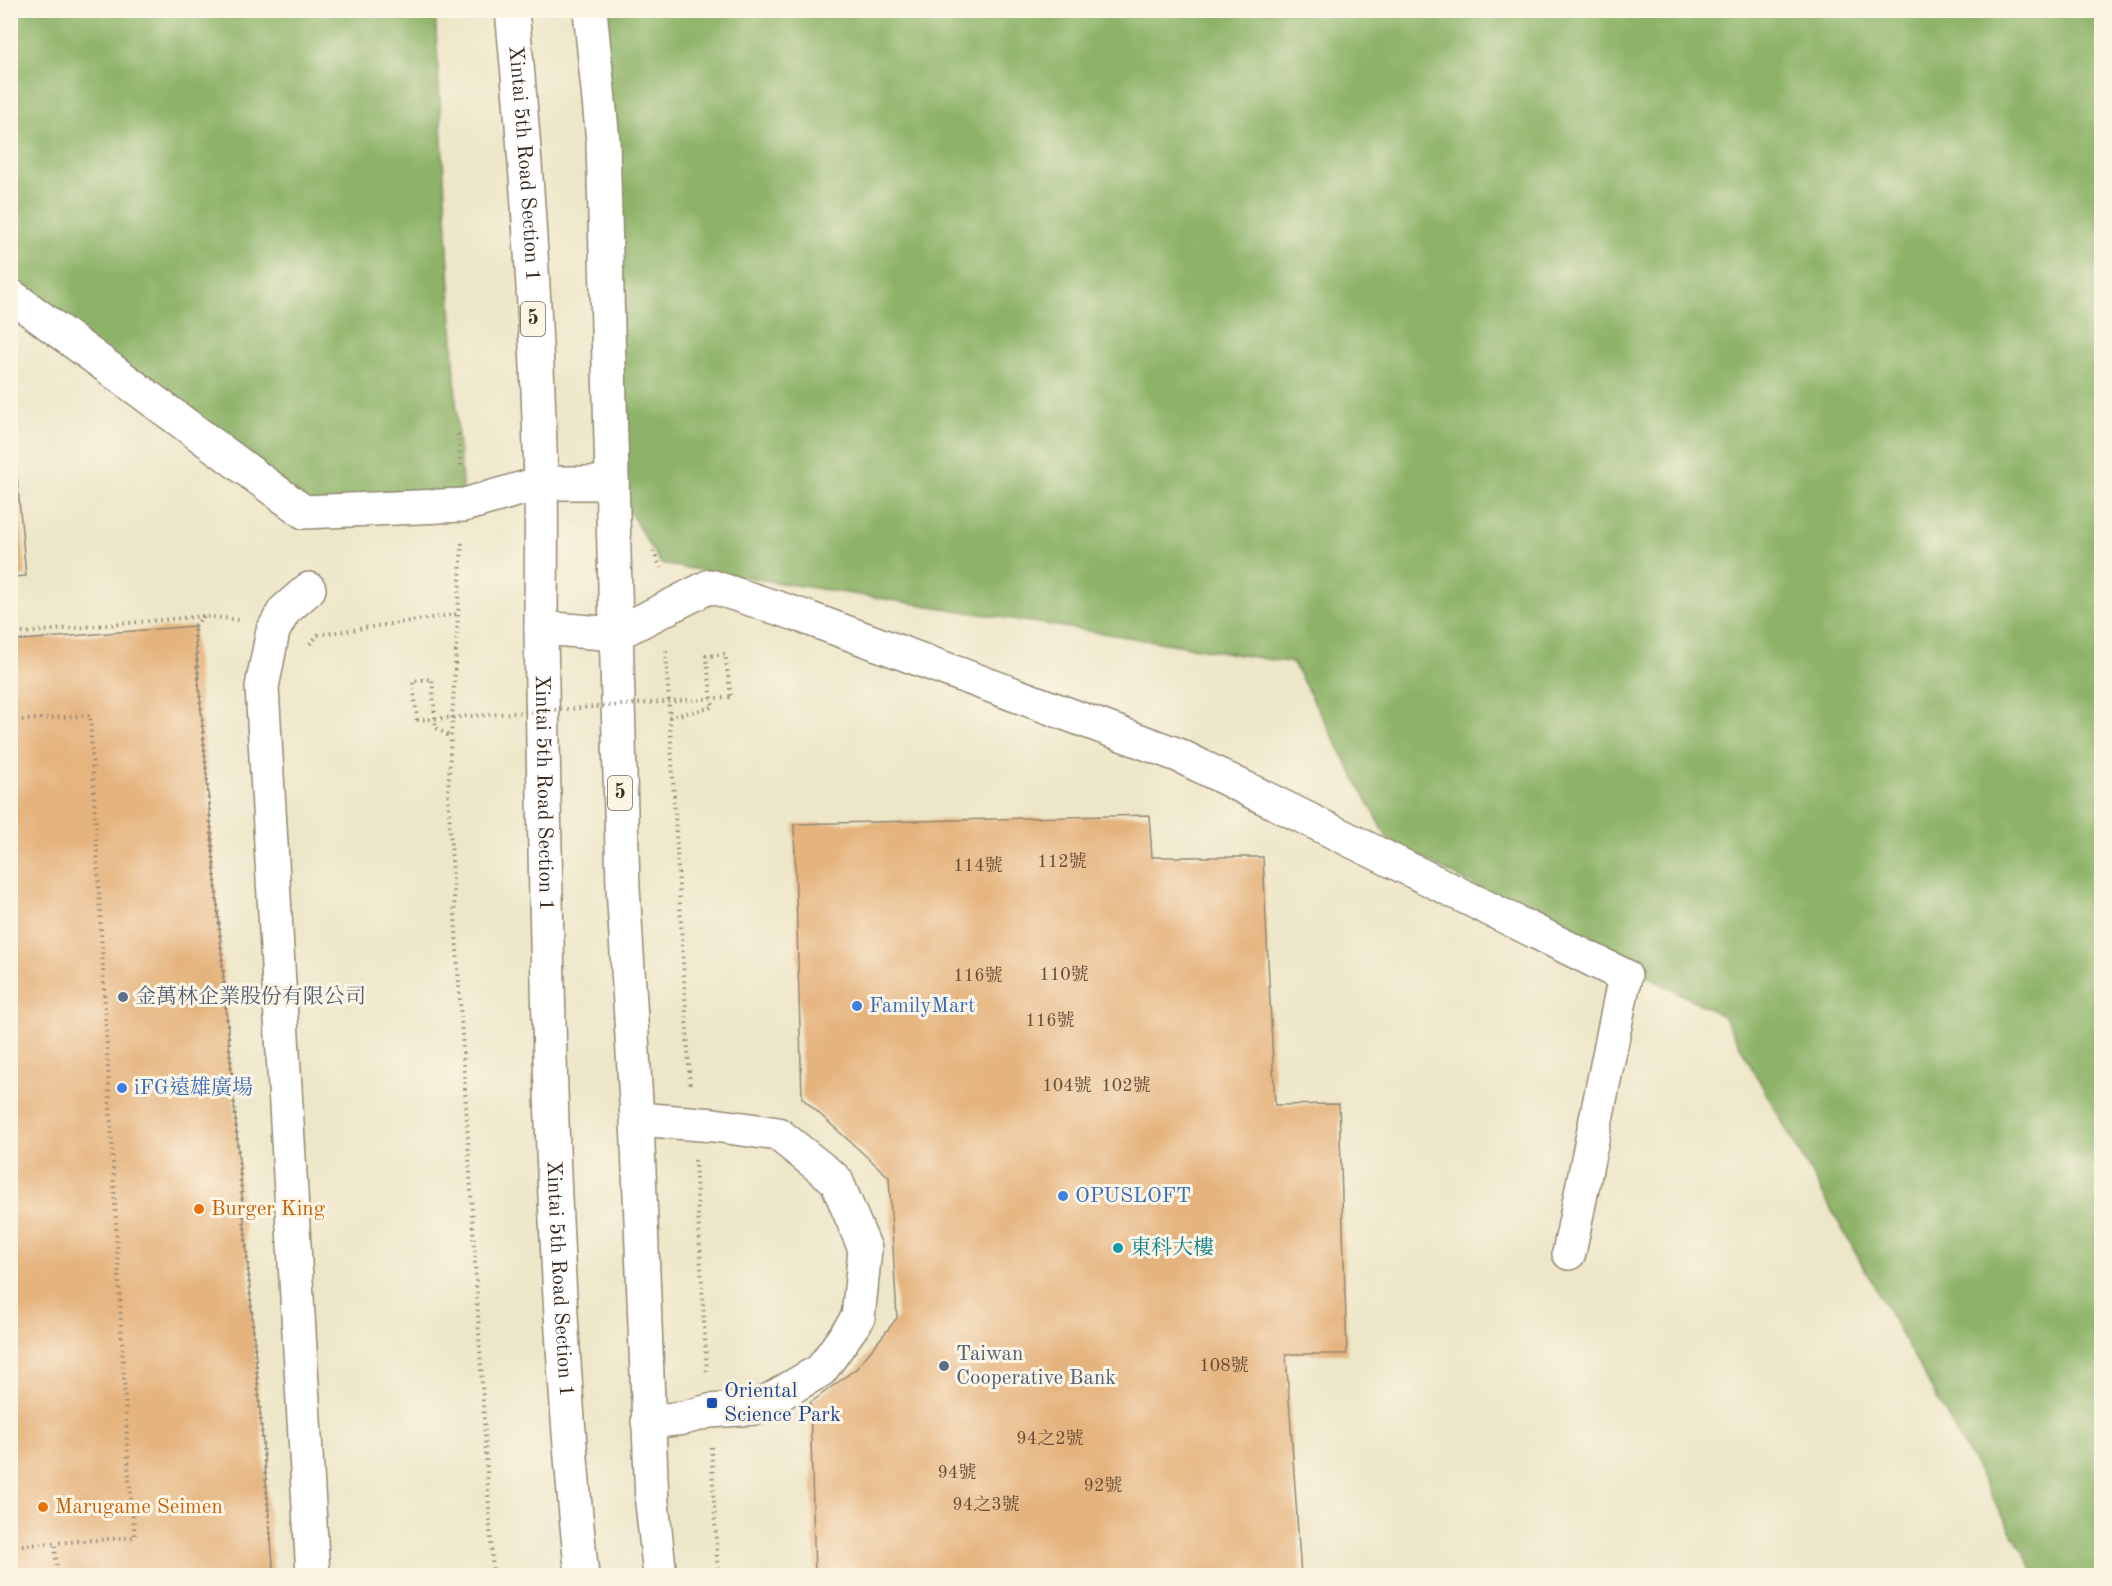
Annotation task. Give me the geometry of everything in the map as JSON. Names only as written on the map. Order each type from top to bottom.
[{"type":"main road","name":"Xintai 5th Road Section 1","points":[[512,10],[523,120],[541,483],[541,628],[553,1178],[572,1486],[582,1575]]},
{"type":"main road","name":"5","points":[[590,10],[603,141],[624,887],[637,1119],[652,1503],[660,1575]]},
{"type":"main road","points":[[10,295],[304,512],[464,505],[541,483],[612,483]]},
{"type":"main road","points":[[10,307],[305,532],[433,524],[464,505]]},
{"type":"main road","points":[[541,628],[616,634],[710,586],[802,616],[1179,755],[1625,976],[1569,1253]]},
{"type":"main road","points":[[309,589],[284,611],[273,631],[262,687],[313,1575]]},
{"type":"main road","points":[[637,1119],[778,1134],[836,1180],[865,1249],[858,1318],[821,1370],[756,1408],[709,1411],[684,1418],[648,1422]]},
{"type":"path","points":[[458,434],[464,505],[448,792],[493,1575]]},
{"type":"path","points":[[648,544],[661,564],[718,1575]]},
{"type":"path","points":[[204,616],[194,626],[272,1552]]},
{"type":"path","points":[[10,634],[204,616],[240,620],[273,631]]},
{"type":"path","points":[[450,736],[436,728],[432,679],[413,681],[417,720],[730,697],[725,654],[706,656],[713,707],[669,717]]},
{"type":"path","points":[[10,721],[90,715],[113,1124],[129,1478],[135,1537],[10,1546]]},
{"type":"path","points":[[56,1543],[57,1575]]},
{"type":"green space","points":[[10,11],[435,11],[458,434],[464,505],[304,512],[11,295]]},
{"type":"green space","points":[[590,11],[2101,11],[2101,1575],[2036,1575],[1723,1016],[1389,841],[1293,663],[661,564],[612,483]]},
{"type":"building","points":[[10,400],[26,576],[10,577]]},
{"type":"building","name":"iFG遠雄廣場","points":[[194,626],[274,1576],[10,1576],[10,641]]},
{"type":"building","name":"東科大樓","points":[[1149,815],[1152,857],[1263,857],[1275,1105],[1339,1104],[1347,1354],[1286,1354],[1301,1576],[815,1576],[810,1403],[857,1368],[897,1318],[889,1177],[802,1098],[794,824]]},
{"type":"place","name":"金萬林企業股份有限公司","points":[[123,997]]},
{"type":"place","name":"FamilyMart","points":[[857,1006]]},
{"type":"place","name":"iFG遠雄廣場","points":[[122,1088]]},
{"type":"place","name":"OPUSLOFT","points":[[1063,1196]]},
{"type":"place","name":"Burger King","points":[[199,1209]]},
{"type":"place","name":"東科大樓","points":[[1118,1248]]},
{"type":"place","name":"Taiwan Cooperative Bank","points":[[944,1366]]},
{"type":"place","name":"Oriental Science Park","points":[[712,1403]]},
{"type":"place","name":"Marugame Seimen","points":[[43,1507]]}]
